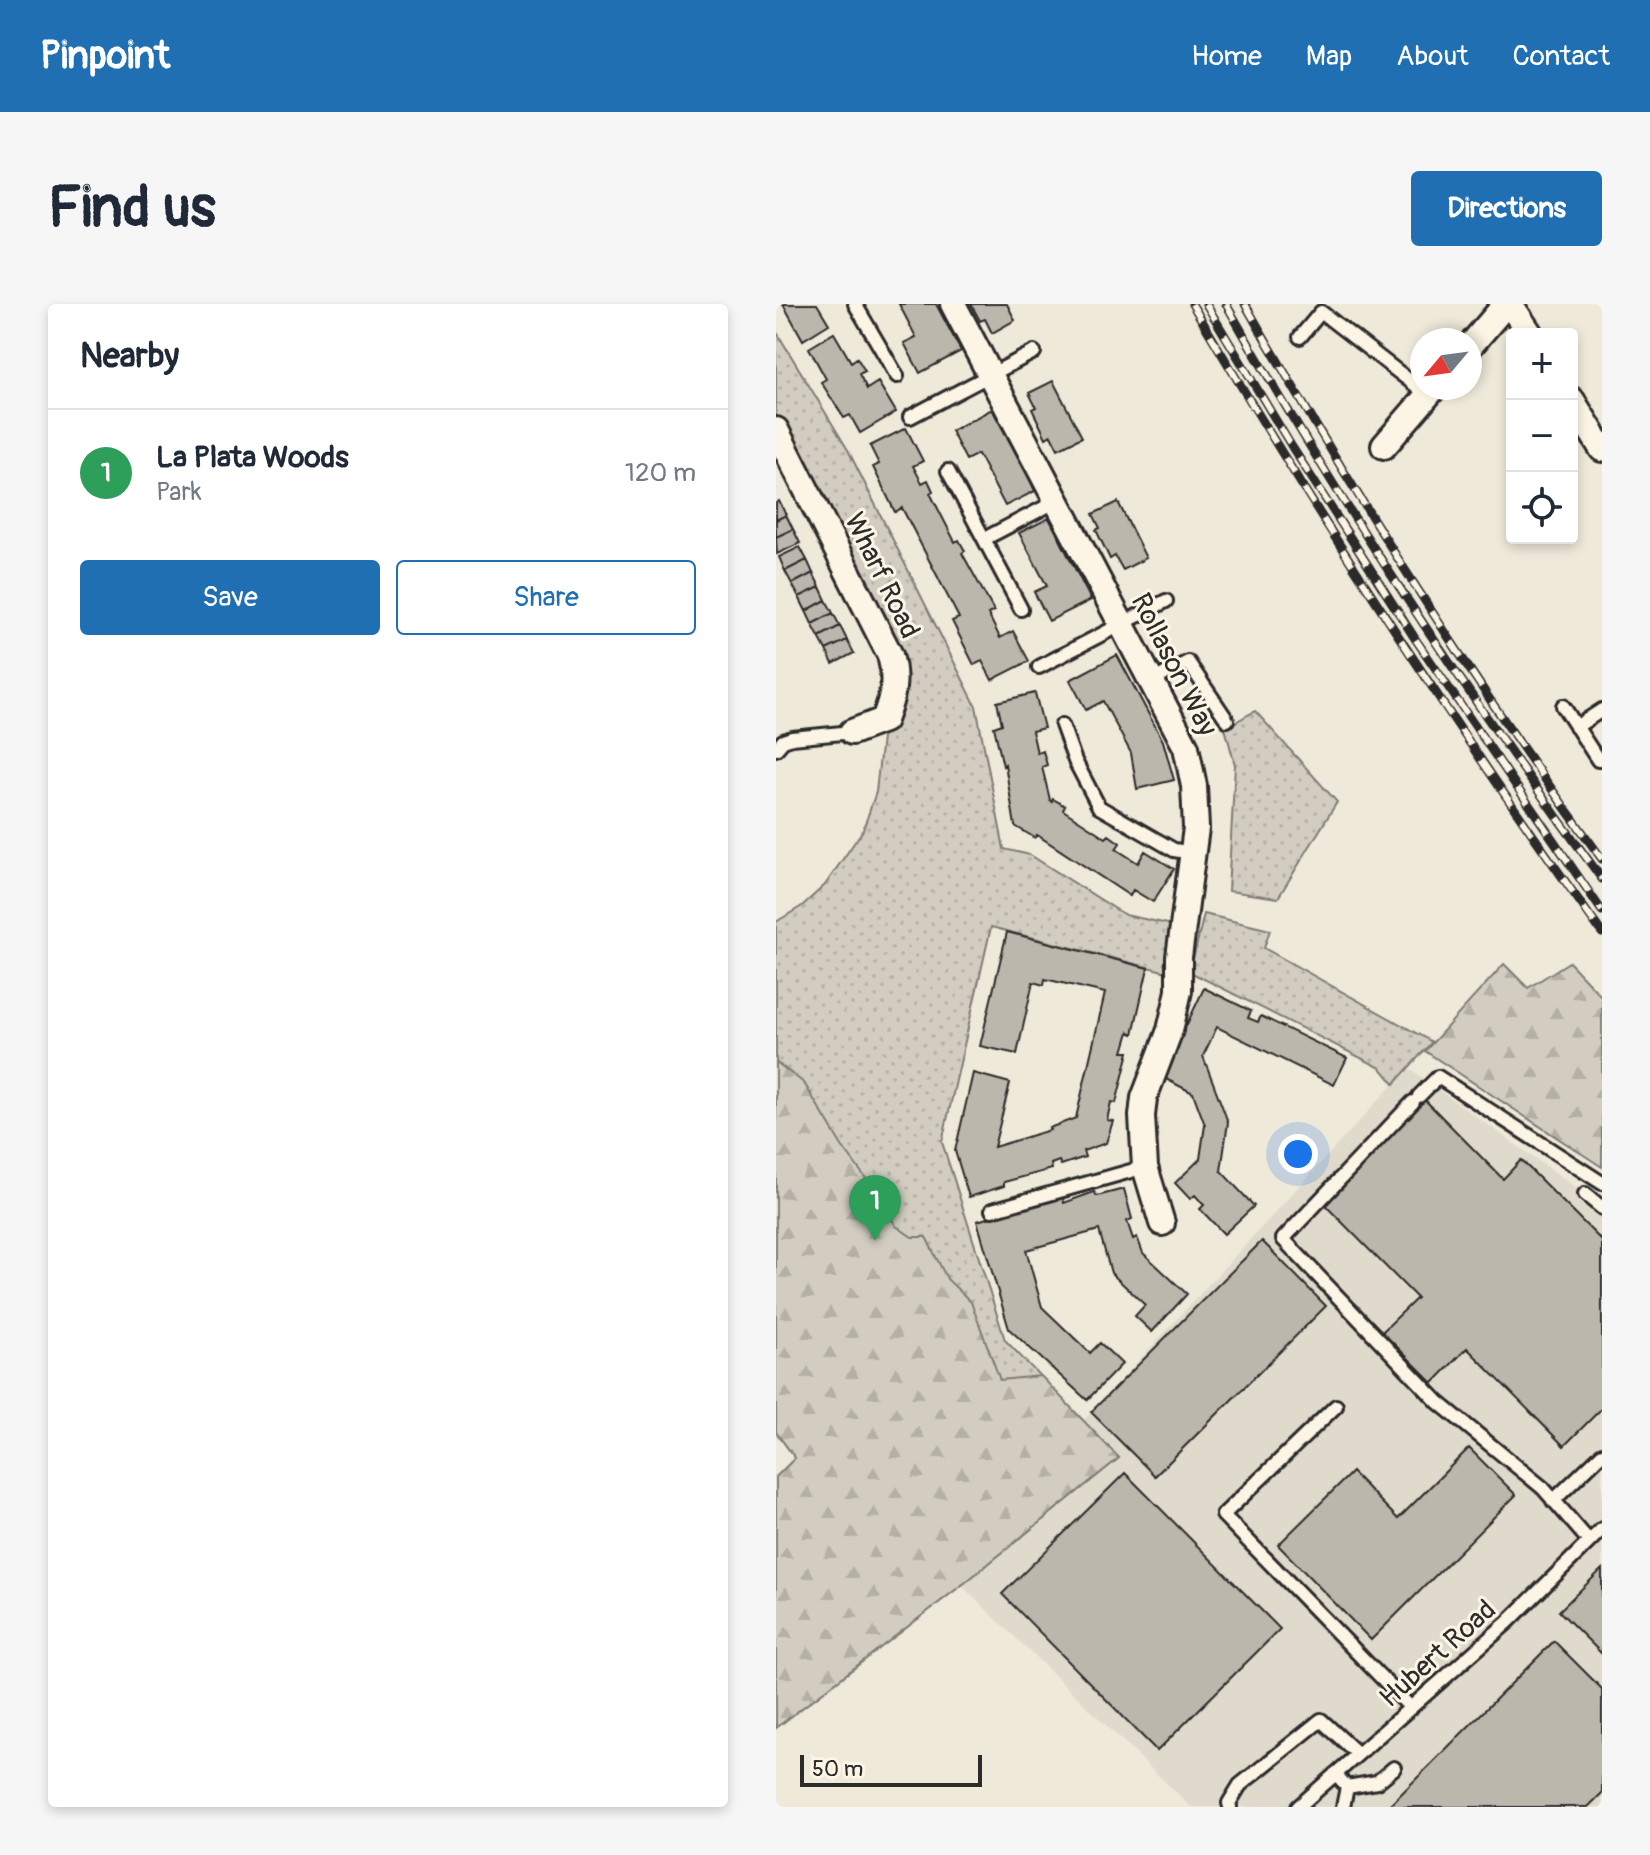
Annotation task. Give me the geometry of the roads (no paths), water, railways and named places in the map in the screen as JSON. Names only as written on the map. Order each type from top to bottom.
[{"type":"street","name":"Rollason Way","points":[[953,304],[1186,747],[1194,786],[1196,828],[1179,957],[1179,991],[1170,1030],[1144,1098],[1142,1116],[1145,1167],[1162,1223]]},
{"type":"street","points":[[1482,333],[1508,304],[1526,328]]},
{"type":"street","points":[[1384,446],[1424,400]]},
{"type":"street","points":[[1578,410],[1602,449]]},
{"type":"street","name":"Wharf Road","points":[[776,430],[890,655],[895,672],[894,694],[884,720],[852,732]]},
{"type":"lane","points":[[855,304],[897,376]]},
{"type":"lane","points":[[1300,337],[1321,312],[1410,377]]},
{"type":"lane","points":[[910,417],[1034,352]]},
{"type":"lane","points":[[948,471],[1021,609]]},
{"type":"lane","points":[[984,539],[1055,502]]},
{"type":"lane","points":[[1039,667],[1166,601]]},
{"type":"lane","points":[[1152,681],[1188,662],[1227,720]]},
{"type":"lane","points":[[1563,706],[1598,760]]},
{"type":"lane","points":[[1576,727],[1602,710]]},
{"type":"lane","points":[[1062,725],[1075,761],[1099,807],[1174,850],[1193,853]]},
{"type":"lane","points":[[776,749],[783,741],[792,738],[852,732]]},
{"type":"lane","points":[[1589,1541],[1543,1488],[1438,1402],[1283,1239],[1438,1077],[1602,1183]]},
{"type":"lane","points":[[992,1210],[1145,1167]]},
{"type":"lane","points":[[1585,1194],[1602,1208]]},
{"type":"lane","points":[[1336,1406],[1223,1515],[1411,1708]]},
{"type":"lane","points":[[1553,1501],[1602,1454]]},
{"type":"lane","name":"Hubert Road","points":[[1298,1807],[1508,1622],[1602,1529]]},
{"type":"lane","points":[[1230,1807],[1229,1803],[1240,1785],[1321,1720],[1358,1754]]},
{"type":"lane","points":[[1347,1787],[1377,1782],[1394,1768]]},
{"type":"lane","points":[[1335,1774],[1347,1787]]},
{"type":"lane","points":[[1343,1807],[1347,1787]]},
{"type":"railway","points":[[1192,304],[1289,465],[1390,623],[1602,933]]},
{"type":"railway","points":[[1206,304],[1292,447],[1416,640],[1602,911]]},
{"type":"railway","points":[[1226,304],[1313,452],[1406,597],[1502,740],[1602,879]]},
{"type":"railway","points":[[1245,304],[1328,446],[1461,656],[1602,859]]},
{"type":"place","name":"La Plata Woods","points":[[875,1241]]}]
